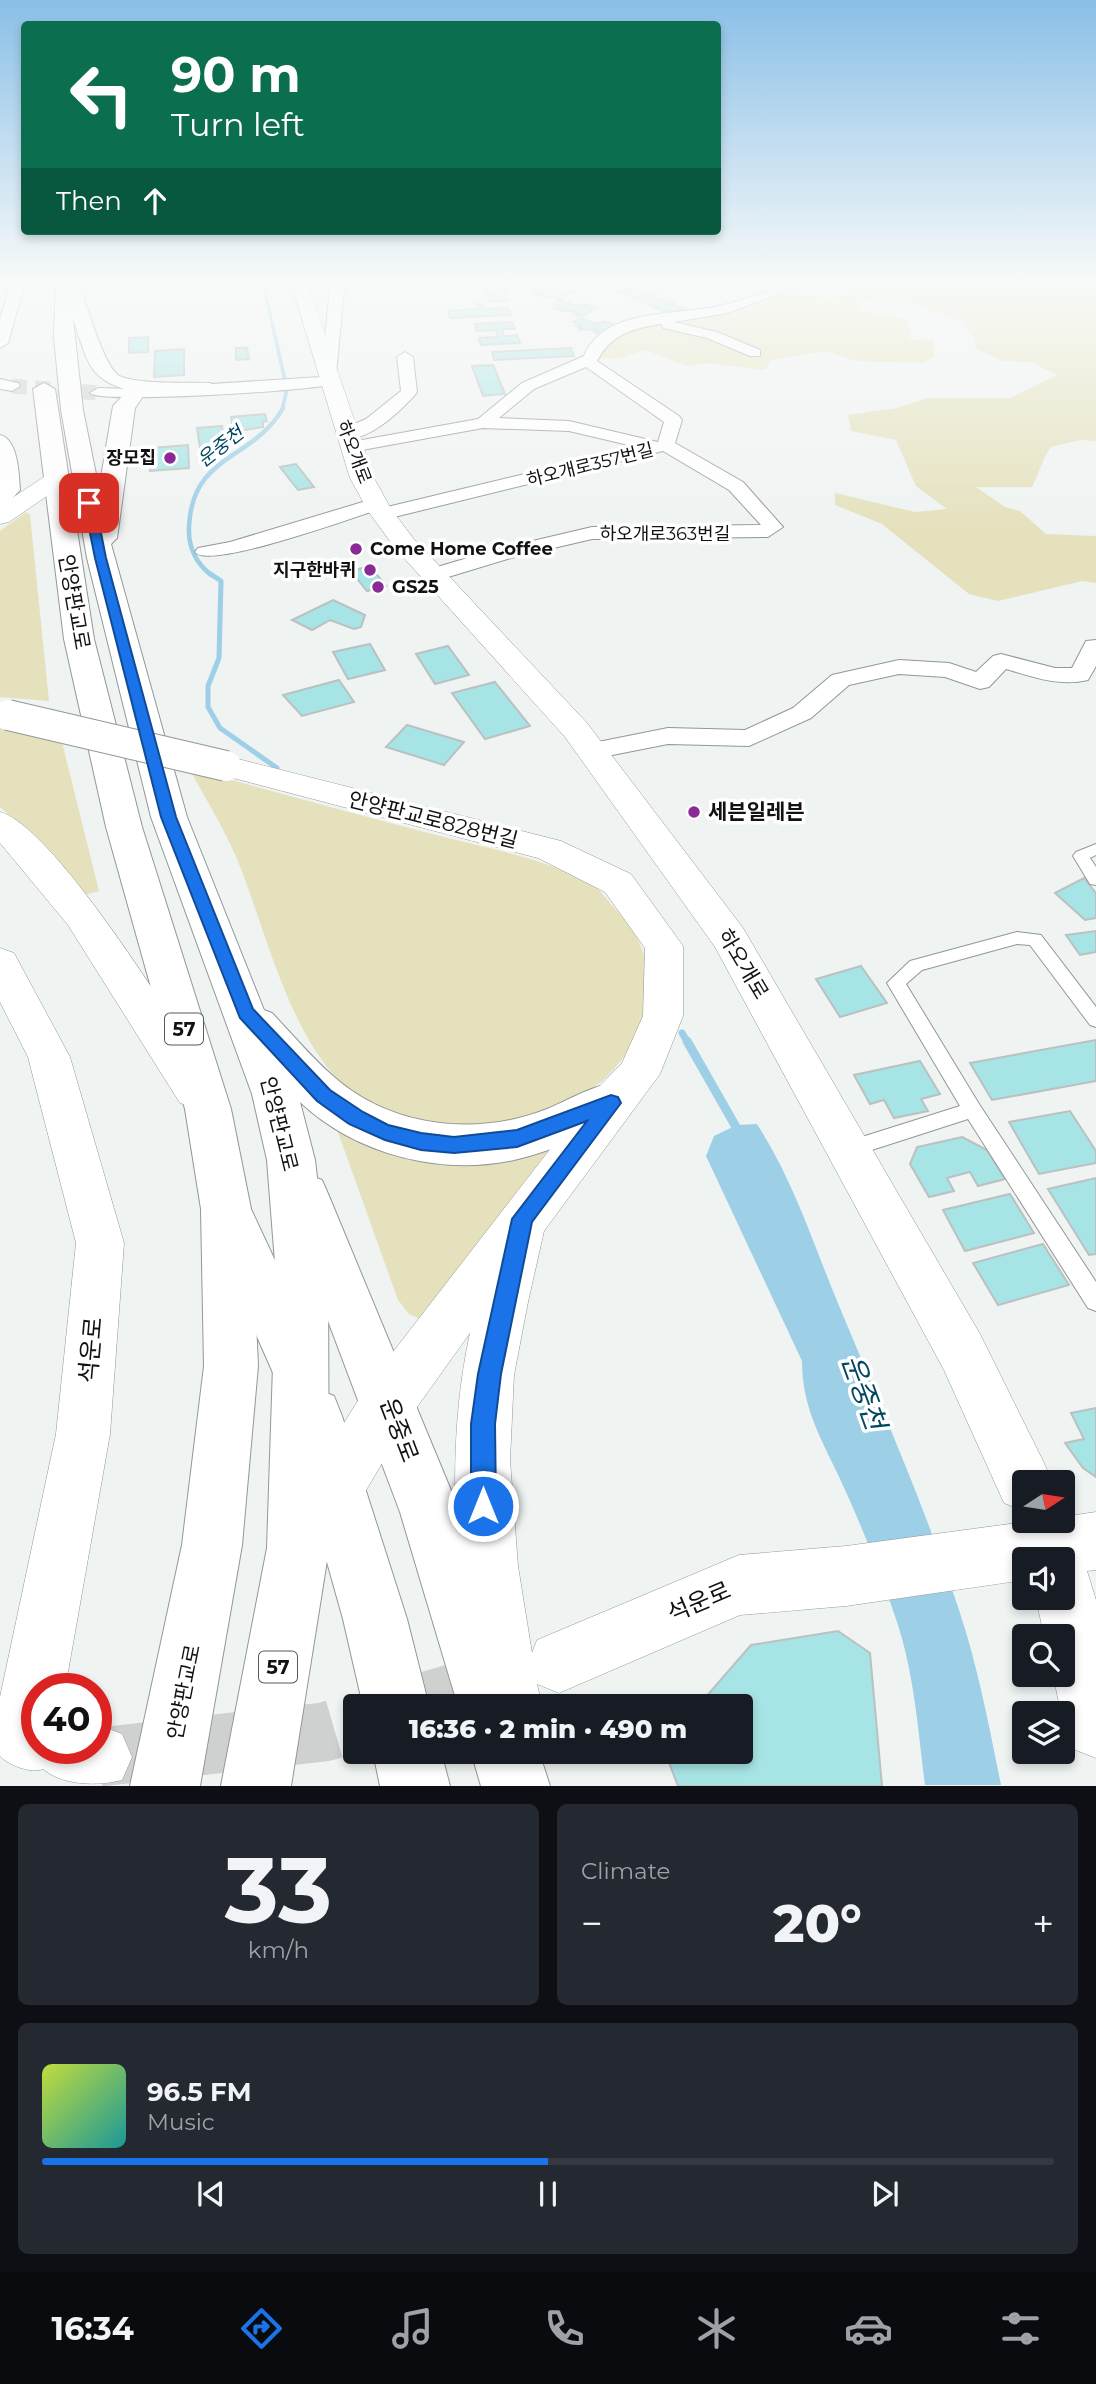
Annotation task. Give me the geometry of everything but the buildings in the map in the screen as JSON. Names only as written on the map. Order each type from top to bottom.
[{"type":"main road","name":"안양판교로","points":[[41,362],[79,639],[124,827],[208,1109],[226,1209],[231,1366],[212,1545],[165,1786]]},
{"type":"main road","name":"안양판교로","points":[[67,362],[72,410],[100,558],[169,817],[275,1094],[291,1160],[302,1275],[303,1379],[298,1548],[256,1786]]},
{"type":"main road","points":[[99,362],[111,379],[132,385],[209,389]]},
{"type":"main road","points":[[100,558],[116,472],[124,406],[137,394]]},
{"type":"main road","points":[[246,1013],[324,1096],[356,1118],[385,1132],[421,1141],[454,1145],[517,1139],[611,1103]]},
{"type":"main road","name":"운중로","points":[[291,1160],[430,1512],[487,1694]]},
{"type":"main road","points":[[226,1209],[303,1379],[375,1619],[393,1694]]},
{"type":"main road","points":[[410,1764],[415,1786]]},
{"type":"main road","points":[[510,1764],[516,1786]]},
{"type":"street","name":"하오개로","points":[[314,362],[315,373],[349,440],[362,478],[379,509],[592,751],[729,938],[962,1352],[1018,1470]]},
{"type":"street","points":[[98,393],[137,394],[277,385],[315,373],[318,362]]},
{"type":"street","points":[[349,440],[409,392],[406,362]]},
{"type":"street","points":[[483,423],[528,386],[584,362]]},
{"type":"street","points":[[349,440],[445,430],[483,423],[569,426],[639,444],[666,445],[673,419],[589,362]]},
{"type":"street","points":[[401,400],[424,408],[445,430]]},
{"type":"street","points":[[0,440],[10,468],[10,490],[0,500]]},
{"type":"street","name":"하오개로357번길","points":[[379,509],[666,445],[736,486],[773,527]]},
{"type":"street","points":[[0,517],[55,480]]},
{"type":"street","name":"하오개로","points":[[205,552],[233,548],[379,509]]},
{"type":"street","name":"하오개로363번길","points":[[435,575],[505,553],[592,533],[761,533],[773,527]]},
{"type":"street","points":[[592,751],[668,736],[749,738],[802,713],[841,680],[899,667],[949,670],[980,682],[1001,662],[1055,675],[1080,675],[1094,646]]},
{"type":"street","name":"안양판교로828번길","points":[[4,713],[226,766],[549,849],[618,883],[664,946],[663,1016],[639,1074],[611,1103],[388,1402],[298,1548]]},
{"type":"street","points":[[0,823],[24,845],[74,905],[208,1109]]},
{"type":"street","name":"석운로","points":[[0,963],[49,1057],[100,1243],[83,1434],[36,1673]]},
{"type":"street","points":[[508,1694],[491,1595],[483,1506],[483,1424],[489,1374],[523,1219]]},
{"type":"street","points":[[846,1576],[1012,1556]]},
{"type":"street","name":"석운로","points":[[559,1662],[739,1585],[846,1576]]},
{"type":"street","points":[[1068,1610],[1096,1726]]},
{"type":"street","points":[[520,1764],[524,1786]]},
{"type":"lane","points":[[1096,849],[1081,856],[1096,880]]},
{"type":"lane","points":[[1096,1020],[1035,939],[1017,938],[916,965],[896,983],[972,1110],[1096,1301]]},
{"type":"lane","points":[[850,1149],[972,1110]]},
{"type":"shaded area","points":[[677,362],[770,362],[765,370],[707,363],[687,366]]},
{"type":"shaded area","points":[[1032,362],[1096,362],[1096,441],[1080,440],[1051,447],[1032,487],[976,487],[1005,507],[1020,511],[1046,534],[1096,536],[1096,583],[1082,581],[998,601],[969,594],[882,524],[835,505],[835,493],[915,512],[947,509],[916,486],[896,440],[851,431],[848,415],[897,408],[927,398],[1010,398],[1057,375]]},
{"type":"shaded area","points":[[26,512],[30,515],[49,701],[0,697],[0,531]]},
{"type":"shaded area","points":[[0,724],[62,742],[99,891],[75,897],[37,841],[0,807]]},
{"type":"shaded area","points":[[189,768],[514,854],[574,875],[596,888],[632,930],[641,947],[646,966],[647,988],[637,1033],[613,1070],[578,1099],[536,1118],[490,1128],[443,1128],[398,1118],[358,1097],[335,1076],[315,1050],[298,1020],[237,859]]},
{"type":"shaded area","points":[[334,1121],[384,1143],[570,1126],[425,1321],[409,1314],[398,1300]]},
{"type":"water","points":[[757,1124],[794,1193],[932,1534],[972,1653],[1001,1785],[925,1785],[911,1679],[895,1616],[859,1522],[811,1413],[803,1380],[802,1361],[706,1156],[714,1136],[737,1125]]},
{"type":"waterway","name":"운중천","points":[[281,362],[287,389],[282,409]]},
{"type":"waterway","name":"운중천","points":[[209,573],[197,560],[189,534],[193,503],[201,485],[212,471],[256,439],[282,409]]},
{"type":"waterway","name":"운중천","points":[[209,573],[221,581],[219,658],[208,686],[208,707],[220,728],[277,768]]},
{"type":"waterway","name":"운중천","points":[[682,1033],[688,1043]]},
{"type":"waterway","name":"운중천","points":[[687,1041],[740,1134]]},
{"type":"tunnel","points":[[12,386],[98,393]]},
{"type":"tunnel","points":[[451,1694],[503,1679]]},
{"type":"tunnel","points":[[112,1756],[324,1732],[343,1726]]},
{"type":"place","name":"장모집","points":[[170,458]]},
{"type":"place","name":"Come Home Coffee","points":[[356,549]]},
{"type":"place","name":"지구한바퀴","points":[[370,570]]},
{"type":"place","name":"GS25","points":[[378,587]]},
{"type":"place","name":"세븐일레븐","points":[[694,812]]},
{"type":"route","points":[[89,503],[100,558],[169,817],[246,1013],[324,1096],[356,1118],[385,1132],[421,1141],[454,1145],[517,1139],[611,1103],[523,1219],[489,1374],[483,1424],[483,1506]]}]
